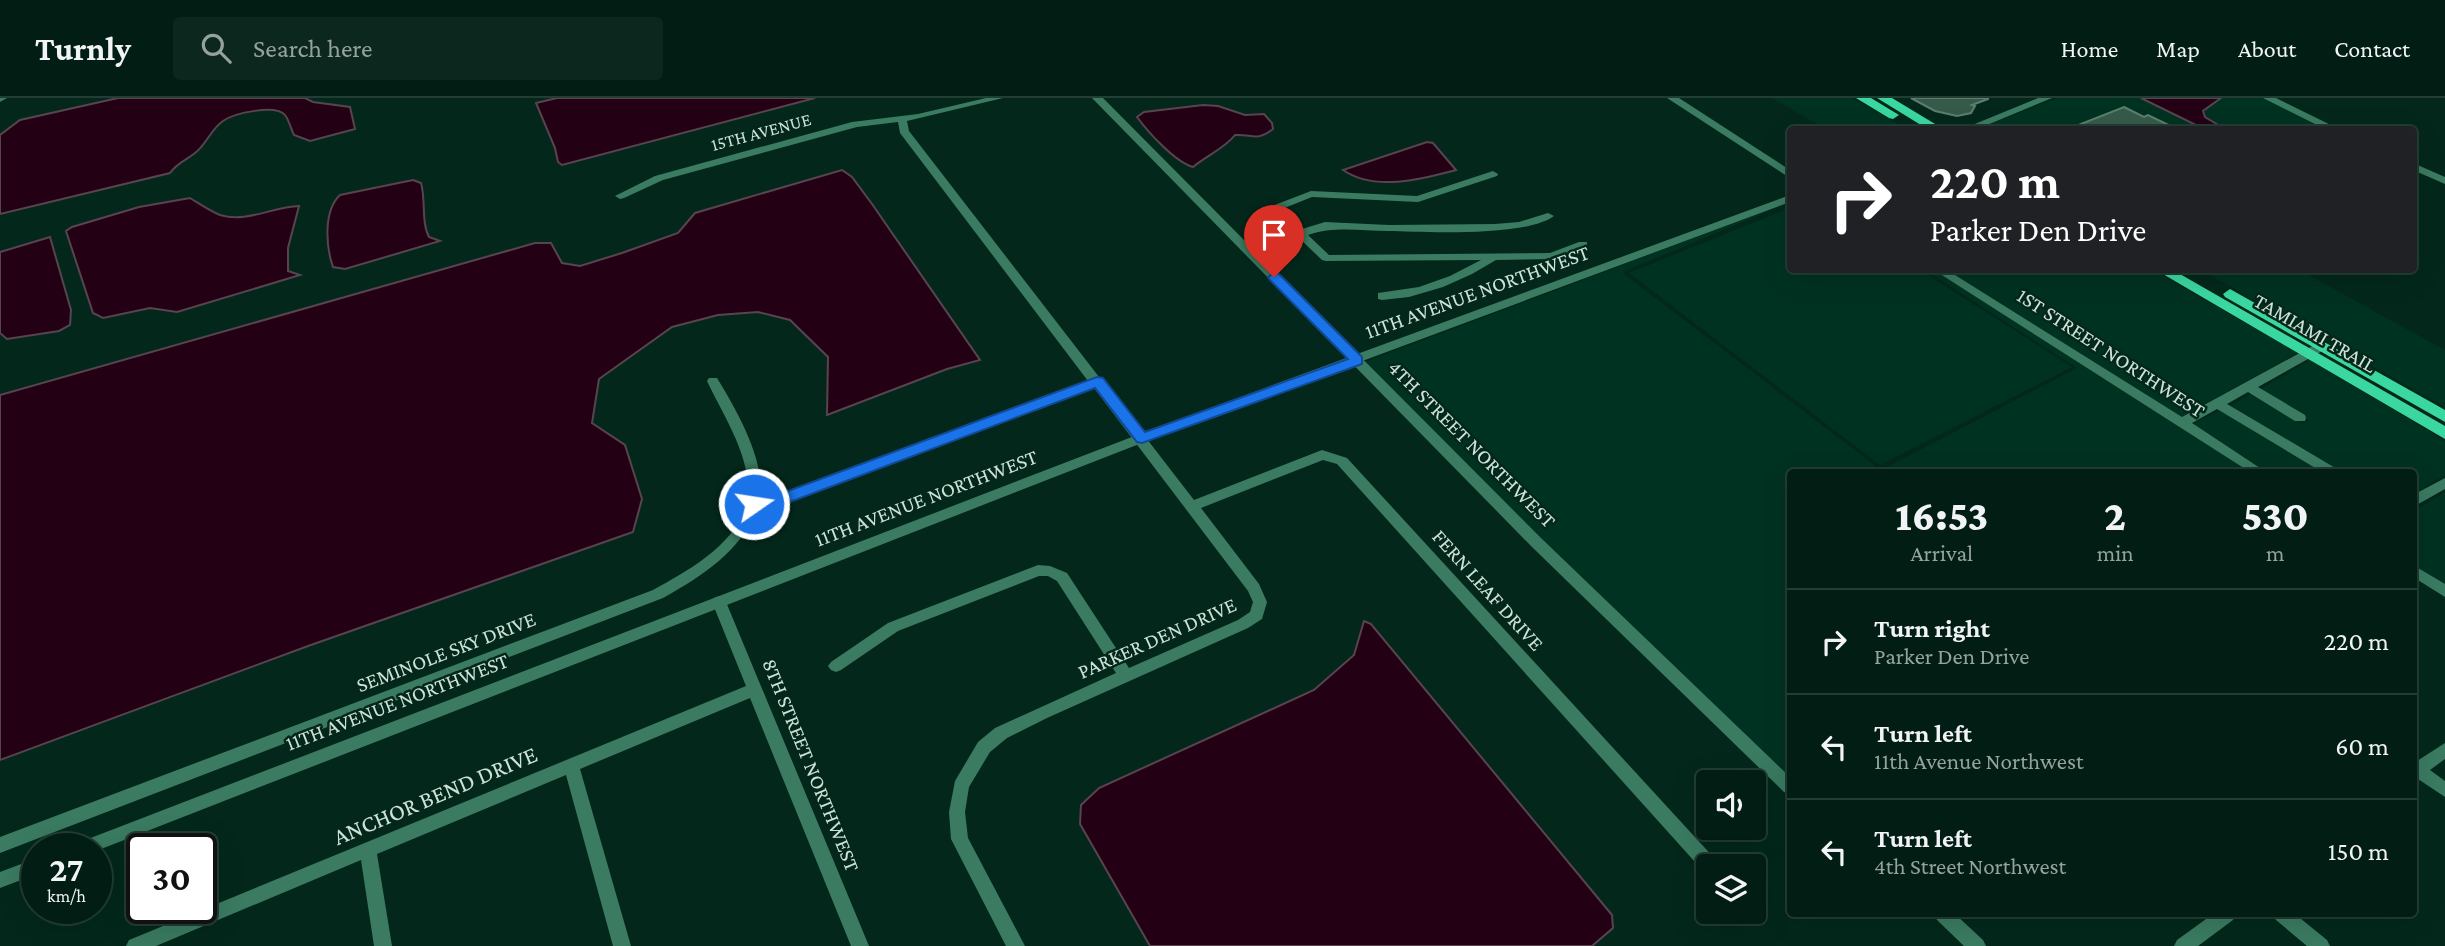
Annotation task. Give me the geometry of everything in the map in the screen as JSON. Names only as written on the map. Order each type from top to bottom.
[{"type":"main road","points":[[1862,98],[1911,126]]},
{"type":"main road","points":[[1883,98],[1932,126]]},
{"type":"main road","points":[[1899,119],[1920,126]]},
{"type":"main road","name":"TAMIAMI TRAIL","points":[[2168,273],[2445,417]]},
{"type":"main road","name":"TAMIAMI TRAIL","points":[[2192,273],[2445,433]]},
{"type":"street","name":"15TH AVENUE","points":[[620,197],[659,178],[856,124],[902,119],[998,98]]},
{"type":"street","name":"4TH STREET NORTHWEST","points":[[1097,98],[1555,561],[1787,784]]},
{"type":"street","points":[[1672,98],[1787,173]]},
{"type":"street","points":[[1975,126],[2047,98]]},
{"type":"street","points":[[2268,98],[2328,126]]},
{"type":"street","name":"PARKER DEN DRIVE","points":[[902,119],[904,131],[1142,438],[1254,588],[1260,602],[1257,615],[1001,733],[984,747],[961,786],[957,812],[960,839],[1016,946]]},
{"type":"street","points":[[2417,168],[2445,181]]},
{"type":"street","points":[[1493,174],[1418,199],[1311,194],[1277,206],[1276,210],[1326,258],[1552,256],[1583,244]]},
{"type":"street","name":"11TH AVENUE NORTHWEST","points":[[112,837],[1142,438],[1787,199]]},
{"type":"street","points":[[1249,251],[1325,225],[1396,229],[1520,225],[1548,216]]},
{"type":"street","points":[[1382,296],[1399,296],[1478,267],[1493,257]]},
{"type":"street","name":"1ST STREET NORTHWEST","points":[[1945,273],[2254,469]]},
{"type":"street","points":[[2182,423],[2316,350]]},
{"type":"street","points":[[713,381],[751,466],[755,483],[754,504],[794,494],[1097,382]]},
{"type":"street","points":[[2250,388],[2300,418]]},
{"type":"street","points":[[2219,405],[2327,469]]},
{"type":"street","name":"FERN LEAF DRIVE","points":[[1193,506],[1322,455],[1342,461],[1699,854]]},
{"type":"street","points":[[2417,500],[2445,483]]},
{"type":"street","name":"SEMINOLE SKY DRIVE","points":[[0,845],[658,594],[699,572],[720,555],[740,530],[754,504]]},
{"type":"street","points":[[836,666],[893,627],[1038,570],[1050,571],[1062,577],[1125,676]]},
{"type":"street","points":[[2417,573],[2445,591]]},
{"type":"street","name":"8TH STREET NORTHWEST","points":[[719,602],[860,946]]},
{"type":"street","name":"ANCHOR BEND DRIVE","points":[[135,946],[755,689]]},
{"type":"street","points":[[2417,769],[2445,750]]},
{"type":"street","points":[[570,765],[622,946]]},
{"type":"street","points":[[2417,771],[2445,790]]},
{"type":"street","points":[[368,849],[383,946]]},
{"type":"street","points":[[0,880],[21,872]]},
{"type":"street","points":[[1946,917],[1977,946]]},
{"type":"street","points":[[2183,946],[2223,917]]},
{"type":"street","points":[[2286,917],[2321,946]]},
{"type":"shaded area","points":[[118,98],[305,98],[313,102],[350,107],[355,129],[310,141],[294,135],[285,115],[280,112],[264,110],[245,113],[219,124],[199,150],[170,173],[0,214],[0,135],[20,120]]},
{"type":"shaded area","points":[[557,98],[815,98],[562,165],[558,162],[536,103]]},
{"type":"shaded area","points":[[1772,98],[1852,98],[1902,126],[1821,126]]},
{"type":"shaded area","points":[[2057,98],[2141,98],[2198,126],[1985,126]]},
{"type":"shaded area","points":[[2141,98],[2221,98],[2203,111],[2205,117],[2220,126],[2198,126]]},
{"type":"shaded area","points":[[2221,98],[2263,98],[2324,126],[2220,126],[2205,117],[2203,110]]},
{"type":"shaded area","points":[[1203,105],[1218,106],[1245,115],[1264,114],[1272,123],[1273,129],[1258,136],[1235,135],[1193,167],[1170,153],[1137,117],[1144,112]]},
{"type":"shaded area","points":[[1427,142],[1433,143],[1456,170],[1414,180],[1384,182],[1369,181],[1343,170]]},
{"type":"shaded area","points":[[842,170],[852,177],[872,204],[980,360],[947,369],[827,415],[828,357],[790,320],[758,312],[718,315],[672,327],[599,379],[592,423],[625,445],[642,499],[633,532],[308,646],[0,760],[0,395],[535,243],[551,243],[562,263],[580,266],[678,233],[695,213]]},
{"type":"shaded area","points":[[413,180],[421,183],[425,225],[429,237],[440,241],[345,269],[333,267],[329,250],[328,220],[340,195]]},
{"type":"shaded area","points":[[190,198],[220,215],[230,217],[250,216],[299,206],[288,248],[288,271],[300,275],[177,312],[150,308],[103,318],[93,313],[66,231],[139,207]]},
{"type":"shaded area","points":[[1787,203],[1625,271],[1624,274],[1877,467],[1885,468],[2077,368],[1930,273],[1939,273],[2247,469],[1787,469],[1787,776],[1541,540],[1365,362]]},
{"type":"shaded area","points":[[1787,209],[1787,273],[1925,273],[2072,367],[1880,465],[1629,273]]},
{"type":"shaded area","points":[[50,237],[71,310],[70,325],[59,331],[7,339],[0,333],[0,252]]},
{"type":"shaded area","points":[[1951,273],[2157,273],[2298,353],[2179,418]]},
{"type":"shaded area","points":[[2206,273],[2304,273],[2445,350],[2445,407]]},
{"type":"shaded area","points":[[2310,360],[2445,441],[2445,475],[2417,492],[2417,469],[2334,469],[2229,406],[2253,393],[2303,424],[2309,420],[2259,390]]},
{"type":"shaded area","points":[[2221,410],[2320,469],[2261,469],[2191,425]]},
{"type":"shaded area","points":[[2445,492],[2445,586],[2417,568],[2417,510]]},
{"type":"shaded area","points":[[1364,621],[1371,624],[1612,915],[1613,928],[1592,946],[1150,946],[1080,824],[1081,805],[1099,788],[1314,690],[1354,655]]},
{"type":"building","points":[[1911,98],[1988,99],[1972,105],[1975,106],[1971,113],[1957,116],[1935,111]]},
{"type":"building","points":[[2124,107],[2171,126],[2084,126],[2081,124]]},
{"type":"route","points":[[754,504],[782,499],[909,453],[972,426],[1097,382],[1142,438],[1357,360],[1274,277]]}]
